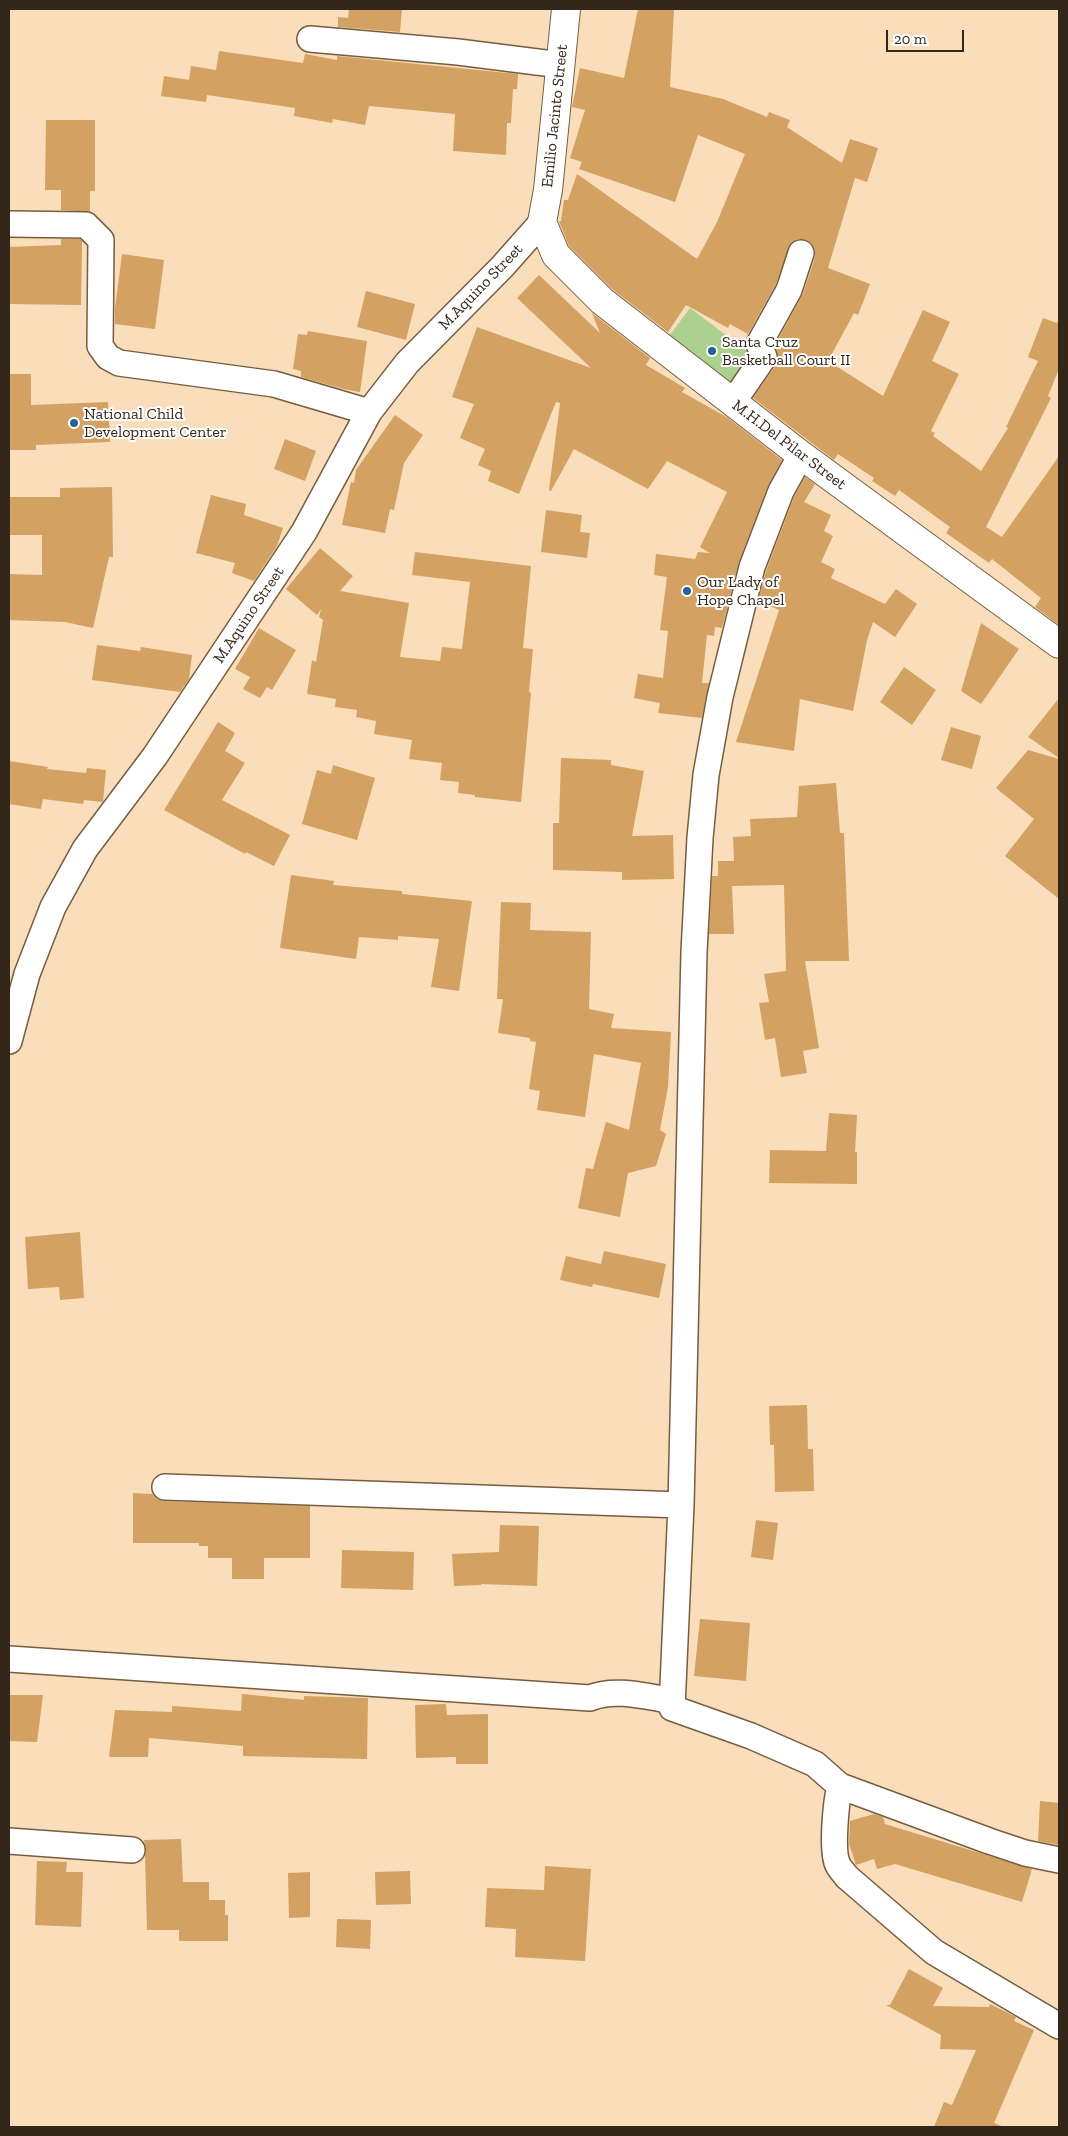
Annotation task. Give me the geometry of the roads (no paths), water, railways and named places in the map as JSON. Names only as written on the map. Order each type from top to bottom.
[{"type":"street","name":"Emilio Jacinto Street","points":[[542,222],[548,190],[566,9]]},
{"type":"street","points":[[310,39],[458,52],[561,65]]},
{"type":"street","name":"M.H.Del Pilar Street","points":[[542,222],[556,255],[602,301],[801,455],[1059,644]]},
{"type":"street","name":"M.Aquino Street","points":[[9,1042],[27,974],[53,907],[85,849],[155,756],[304,532],[369,412],[407,363],[502,267],[542,222]]},
{"type":"street","points":[[9,224],[86,225],[101,240],[100,346],[108,356],[119,363],[274,384],[369,412]]},
{"type":"street","points":[[733,402],[764,357],[759,344],[789,290],[801,253]]},
{"type":"street","points":[[672,1708],[681,1505],[694,961],[700,838],[706,775],[720,697],[752,566],[781,491],[801,455]]},
{"type":"street","points":[[165,1487],[681,1505]]},
{"type":"street","points":[[9,1659],[590,1698],[602,1693],[629,1694],[668,1700],[672,1708],[751,1736],[815,1764],[840,1786],[989,1841],[1025,1853],[1059,1860]]},
{"type":"street","points":[[840,1786],[836,1798],[835,1848],[837,1863],[847,1877],[934,1952],[1059,2026]]},
{"type":"street","points":[[9,1841],[132,1850]]},
{"type":"place","name":"Santa Cruz Basketball Court II","points":[[712,351]]},
{"type":"place","name":"National Child Development Center","points":[[74,423]]},
{"type":"place","name":"Our Lady of Hope Chapel","points":[[687,591]]}]
